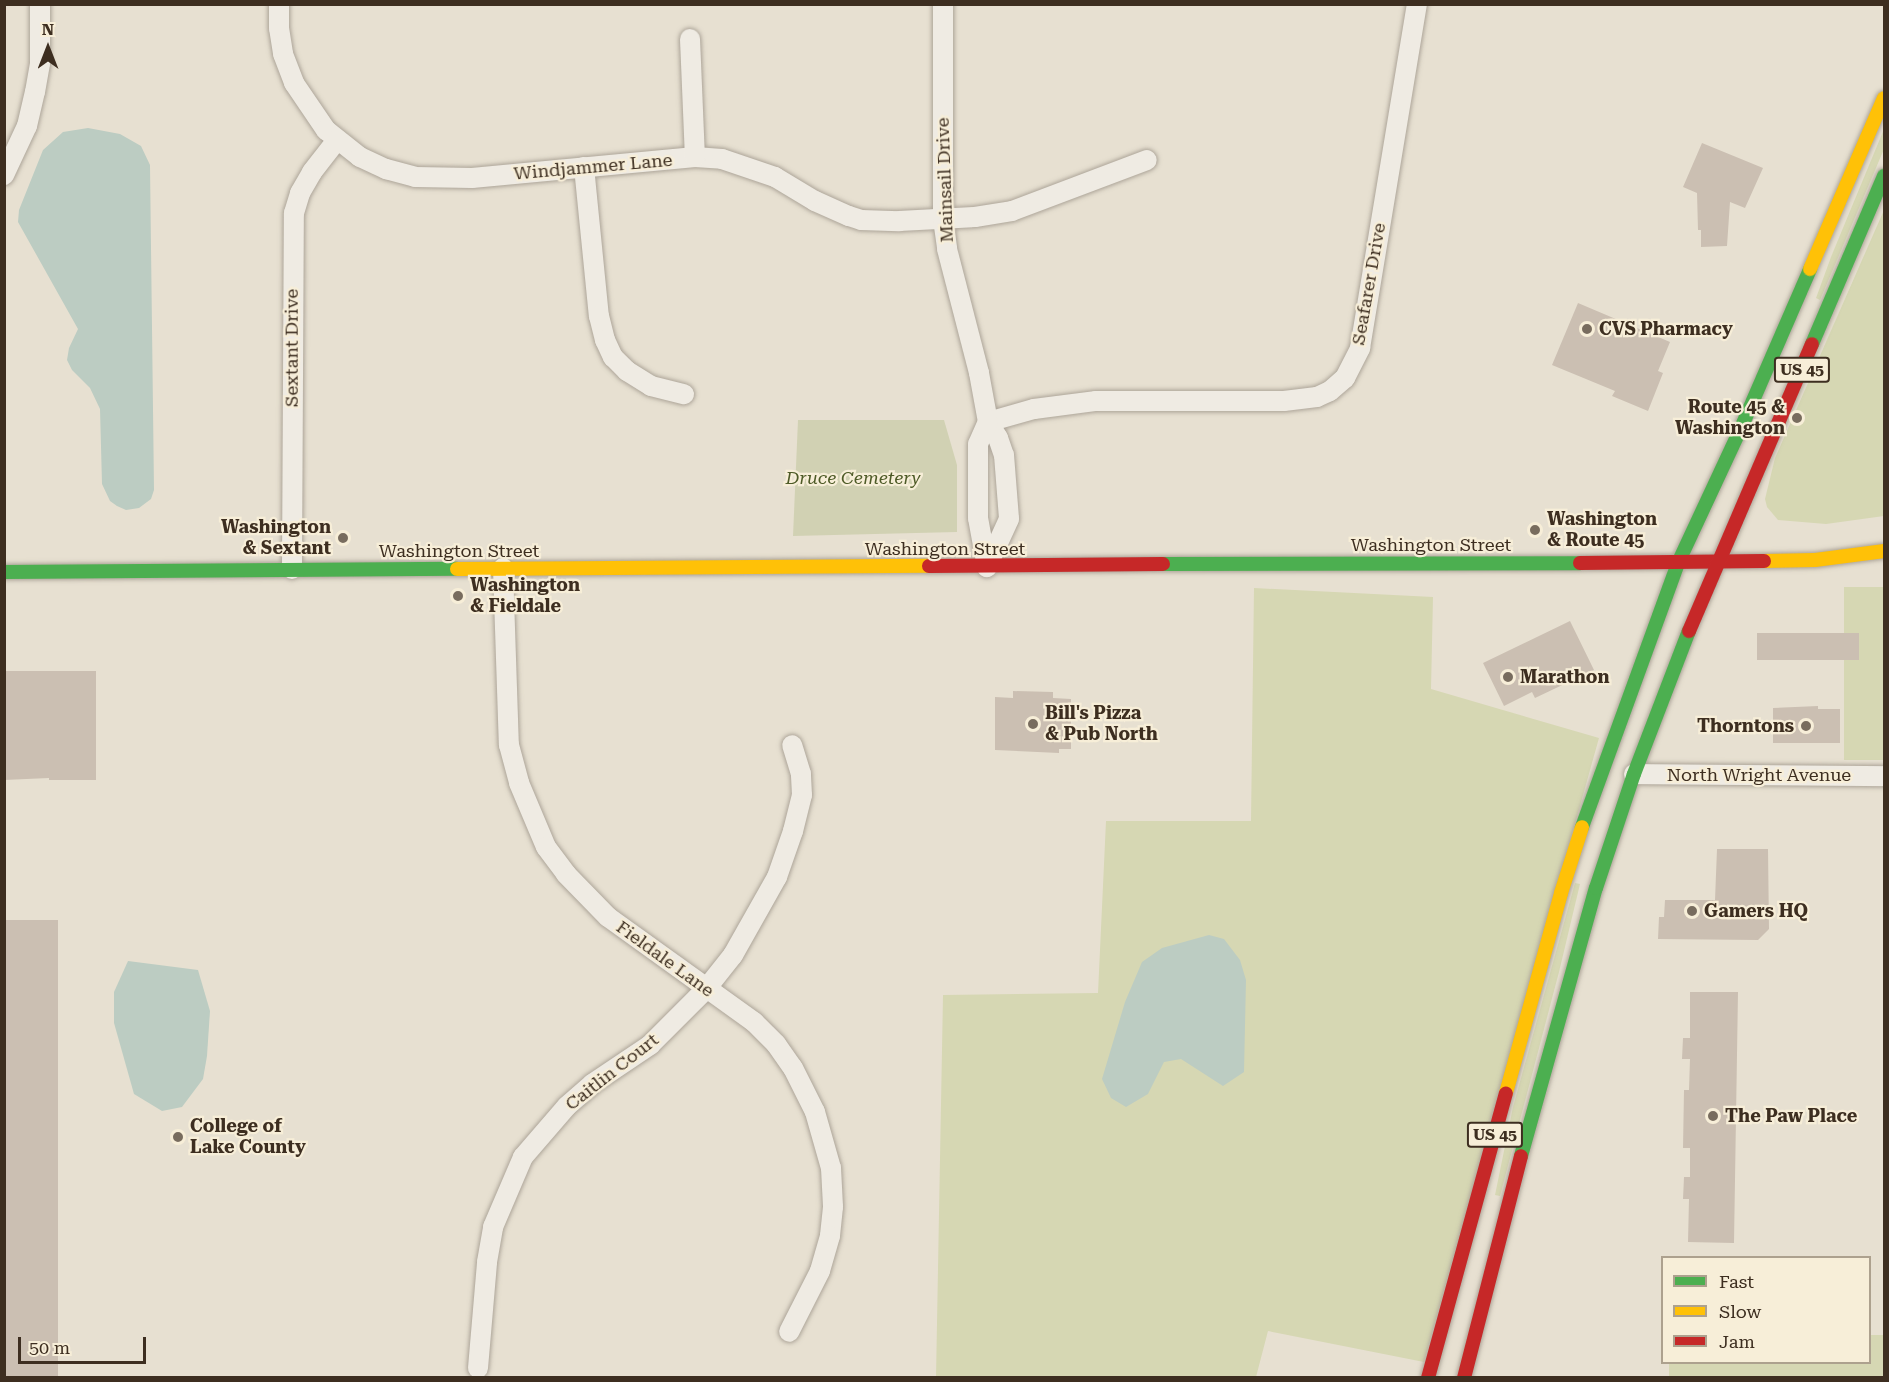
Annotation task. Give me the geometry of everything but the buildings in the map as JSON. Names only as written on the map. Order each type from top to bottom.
[{"type":"main road","name":"US 45","points":[[1428,1377],[1567,873],[1598,778],[1678,563],[1741,428],[1884,98]]},
{"type":"main road","name":"US 45","points":[[1464,1377],[1530,1122],[1593,899],[1634,774],[1718,563],[1884,176]]},
{"type":"main road","name":"Washington Street","points":[[4,572],[1718,563],[1841,558],[1884,551]]},
{"type":"street","points":[[4,175],[27,126],[35,92],[40,63],[40,4]]},
{"type":"street","name":"Windjammer Lane","points":[[279,4],[279,28],[283,54],[294,83],[326,130],[360,157],[386,169],[415,177],[472,178],[696,157],[722,159],[775,177],[815,201],[861,220],[944,219],[997,213],[1047,199],[1147,160]]},
{"type":"street","name":"Mainsail Drive","points":[[943,4],[944,219],[952,276],[980,373],[988,422],[998,438],[1004,455],[1009,519],[987,567]]},
{"type":"street","name":"Seafarer Drive","points":[[988,422],[1034,409],[1096,401],[1284,401],[1317,397],[1351,383],[1360,348],[1417,4]]},
{"type":"street","points":[[690,39],[696,157]]},
{"type":"street","name":"Sextant Drive","points":[[291,569],[294,213],[300,192],[312,172],[337,140]]},
{"type":"street","points":[[584,167],[599,316],[605,340],[613,357],[627,371],[651,386],[684,394]]},
{"type":"street","name":"Mainsail Drive","points":[[987,567],[978,518],[978,444],[988,422]]},
{"type":"street","name":"Fieldale Lane","points":[[503,568],[509,745],[519,783],[546,847],[566,874],[608,917],[754,1022],[776,1044],[794,1068],[816,1112],[831,1168],[830,1236],[820,1271],[789,1332]]},
{"type":"street","name":"Caitlin Court","points":[[478,1368],[487,1262],[493,1227],[523,1156],[567,1106],[592,1084],[650,1045],[706,989],[733,956],[754,922],[777,877],[794,831],[802,795],[801,774],[792,745]]},
{"type":"street","name":"North Wright Avenue","points":[[1634,774],[1884,777]]},
{"type":"green space","points":[[1884,129],[1884,149],[1820,300],[1816,298],[1831,257]]},
{"type":"green space","points":[[1884,210],[1884,516],[1826,524],[1778,520],[1767,507],[1765,499],[1775,458]]},
{"type":"green space","name":"Druce Cemetery","points":[[798,420],[944,420],[957,465],[957,532],[793,536]]},
{"type":"green space","points":[[1844,587],[1884,587],[1884,760],[1844,760]]},
{"type":"green space","points":[[1254,588],[1433,597],[1431,689],[1599,738],[1424,1362],[1268,1331],[1256,1377],[936,1378],[943,995],[1098,993],[1106,821],[1251,821]]},
{"type":"green space","points":[[1575,883],[1580,884],[1559,972],[1500,1196],[1495,1195],[1513,1107]]},
{"type":"green space","points":[[1871,1335],[1884,1335],[1884,1377],[1669,1377],[1669,1364],[1871,1364]]},
{"type":"shaded area","points":[[88,128],[120,134],[141,146],[150,165],[154,490],[151,499],[139,508],[126,510],[110,501],[102,484],[100,409],[90,388],[72,370],[67,360],[69,348],[78,329],[18,222],[19,210],[43,150],[63,132]]},
{"type":"shaded area","points":[[1209,935],[1224,939],[1240,960],[1246,980],[1244,1072],[1223,1086],[1181,1059],[1164,1062],[1148,1094],[1126,1107],[1111,1098],[1102,1079],[1125,1002],[1142,962],[1162,948]]},
{"type":"shaded area","points":[[128,961],[198,970],[210,1011],[207,1056],[203,1079],[182,1107],[162,1111],[134,1094],[114,1023],[114,992]]},
{"type":"traffic: fast","points":[[1812,344],[1884,176]]},
{"type":"traffic: fast","points":[[1582,827],[1678,563],[1741,428],[1810,269]]},
{"type":"traffic: fast","points":[[1163,564],[1580,563]]},
{"type":"traffic: fast","points":[[4,572],[457,569]]},
{"type":"traffic: fast","points":[[1521,1156],[1596,888],[1634,774],[1689,631]]},
{"type":"traffic: slow","points":[[1810,269],[1884,98]]},
{"type":"traffic: slow","points":[[1764,561],[1815,560],[1884,551]]},
{"type":"traffic: slow","points":[[457,569],[929,566]]},
{"type":"traffic: slow","points":[[1506,1093],[1561,893],[1582,827]]},
{"type":"traffic: jam","points":[[1689,631],[1812,344]]},
{"type":"traffic: jam","points":[[1580,563],[1764,561]]},
{"type":"traffic: jam","points":[[929,566],[1163,564]]},
{"type":"traffic: jam","points":[[1428,1378],[1506,1093]]},
{"type":"traffic: jam","points":[[1464,1378],[1521,1156]]},
{"type":"place","name":"CVS Pharmacy","points":[[1587,329]]},
{"type":"place","name":"Route 45 & Washington","points":[[1797,418]]},
{"type":"place","name":"Washington & Route 45","points":[[1535,530]]},
{"type":"place","name":"Washington & Sextant","points":[[343,538]]},
{"type":"place","name":"Washington & Fieldale","points":[[458,596]]},
{"type":"place","name":"Marathon","points":[[1508,677]]},
{"type":"place","name":"Bill's Pizza & Pub North","points":[[1033,724]]},
{"type":"place","name":"Thorntons","points":[[1806,726]]},
{"type":"place","name":"Gamers HQ","points":[[1692,911]]},
{"type":"place","name":"The Paw Place","points":[[1713,1116]]},
{"type":"place","name":"College of Lake County","points":[[178,1137]]}]
